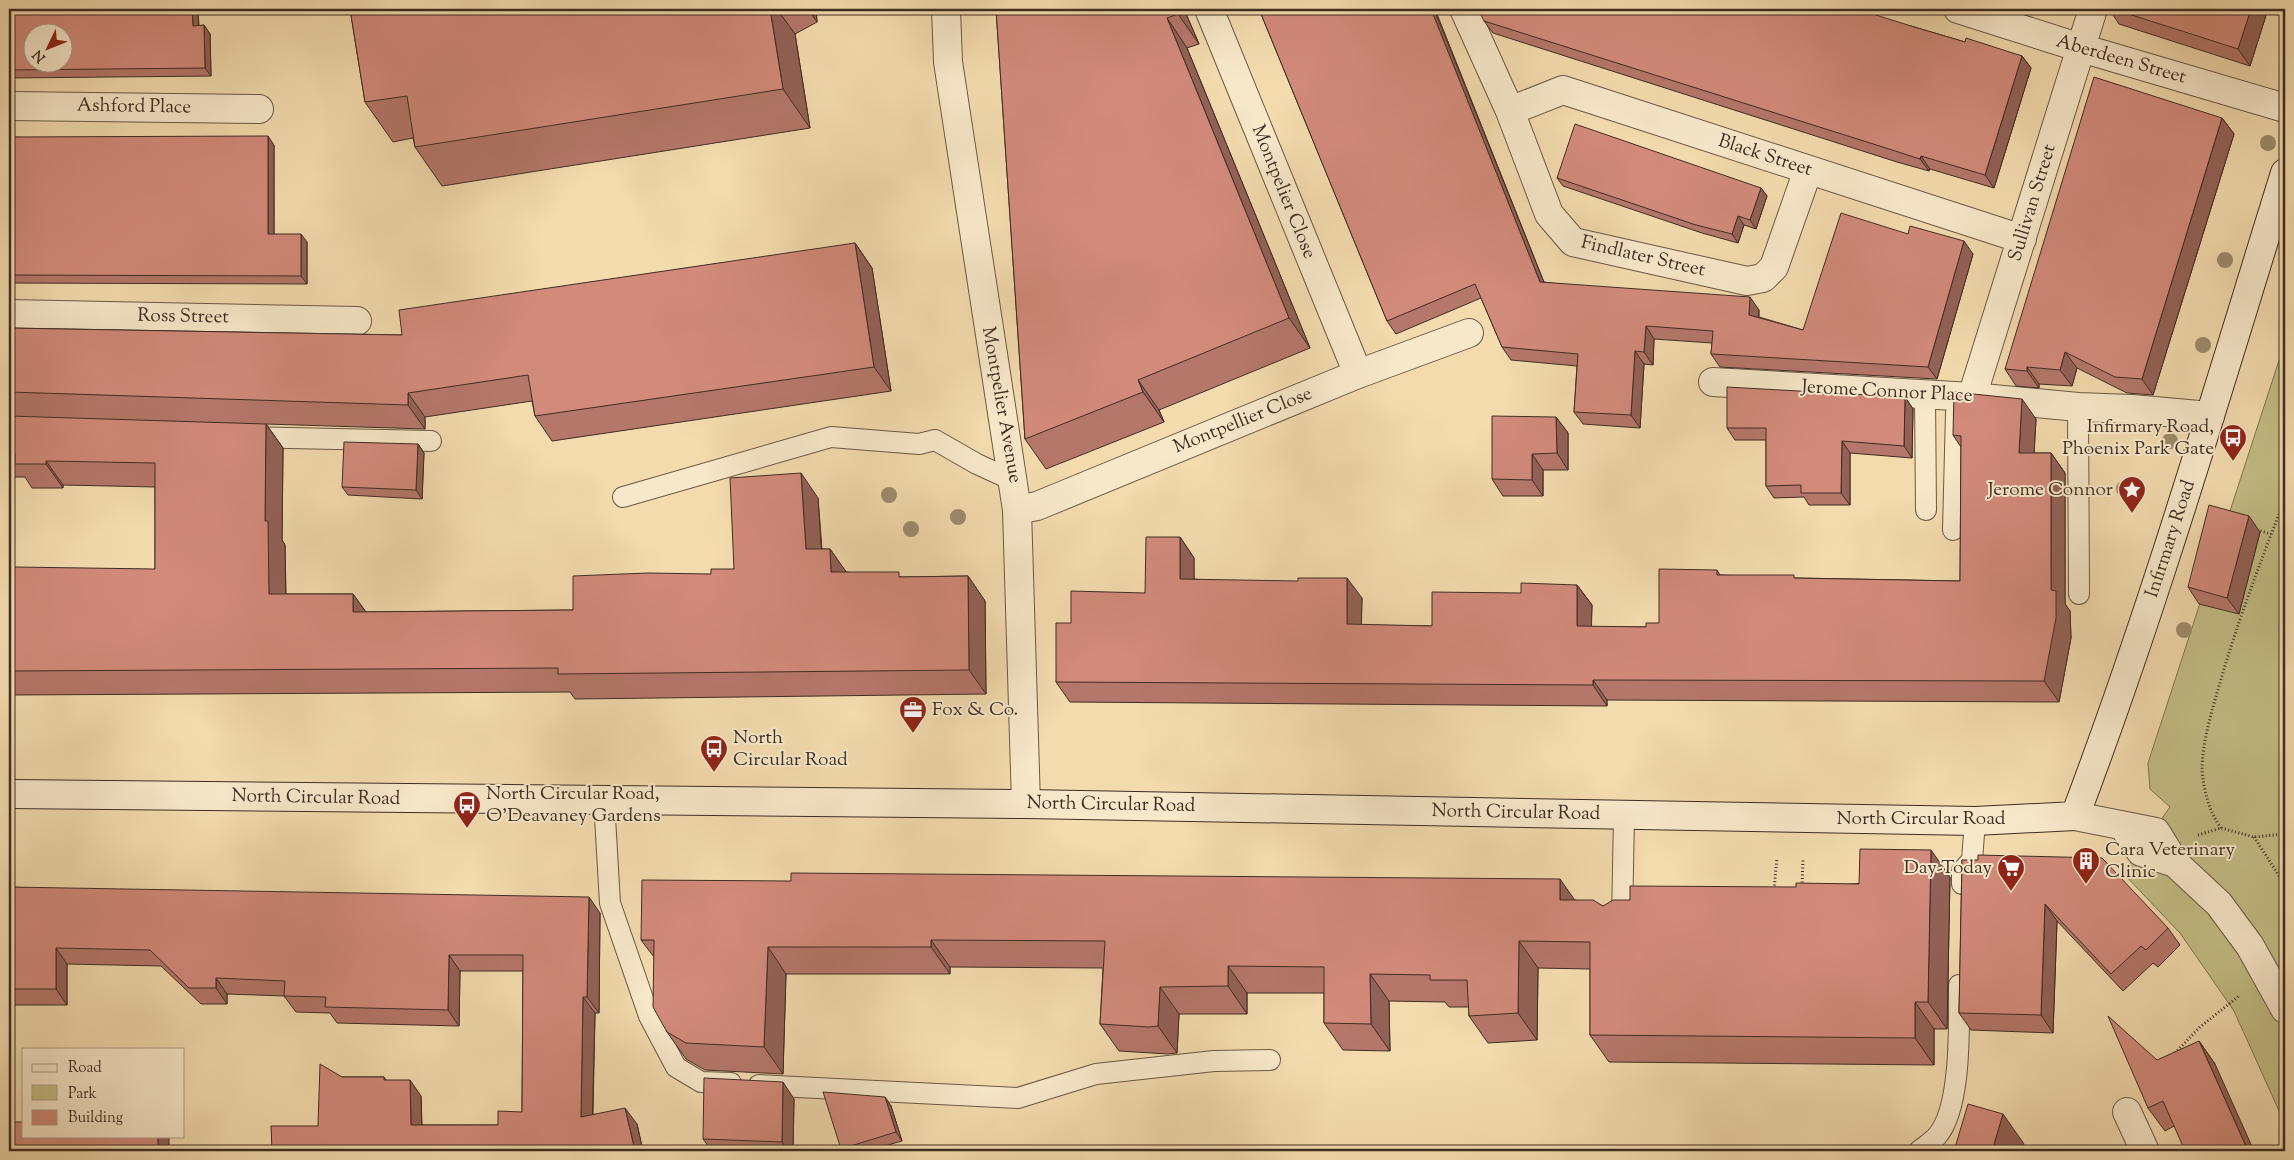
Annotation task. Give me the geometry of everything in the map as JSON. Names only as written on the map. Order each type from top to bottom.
[{"type":"street","name":"Montpelier Avenue","points":[[946,9],[948,62],[985,311],[1018,510],[1026,804]]},
{"type":"street","name":"Montpelier Close","points":[[1209,9],[1358,374]]},
{"type":"street","name":"Findlater Street","points":[[1464,9],[1510,111],[1549,214],[1573,242],[1747,281],[1763,278],[1774,267],[1808,170]]},
{"type":"street","name":"Aberdeen Street","points":[[1958,9],[2081,48],[2285,108]]},
{"type":"street","name":"Sullivan Street","points":[[1964,396],[2022,240],[2093,9]]},
{"type":"street","name":"Black Street","points":[[1510,111],[1563,90],[2022,240]]},
{"type":"street","name":"Ashford Place","points":[[9,106],[259,109]]},
{"type":"street","name":"Infirmary Road","points":[[2075,816],[2112,718],[2210,416],[2285,173]]},
{"type":"street","name":"Ross Street","points":[[9,314],[357,321]]},
{"type":"street","name":"Montpellier Close","points":[[1018,510],[1037,506],[1358,374],[1469,333]]},
{"type":"street","name":"Jerome Connor Place","points":[[1713,382],[1964,396],[2078,407],[2132,409],[2210,416]]},
{"type":"street","name":"North Circular Road","points":[[9,794],[1026,804],[1975,821],[2075,816],[2123,826],[2141,852],[2175,863],[2219,904],[2250,946],[2267,974]]},
{"type":"street","points":[[2267,974],[2285,1009]]},
{"type":"street","points":[[2127,1112],[2145,1151]]},
{"type":"lane","points":[[1925,394],[1926,510]]},
{"type":"lane","points":[[1953,530],[1964,396]]},
{"type":"lane","points":[[2078,407],[2079,594]]},
{"type":"lane","points":[[234,436],[431,441]]},
{"type":"lane","points":[[623,497],[831,437],[919,444],[935,440],[977,464],[1014,481]]},
{"type":"lane","points":[[604,800],[610,903],[649,1016],[676,1067],[701,1082],[1018,1098],[1096,1074],[1214,1061],[1270,1060]]},
{"type":"lane","points":[[1622,921],[1624,815]]},
{"type":"lane","points":[[1961,900],[1962,871],[1972,860],[1975,821]]},
{"type":"lane","points":[[1919,1151],[1938,1135],[1950,1108],[1958,1063],[1960,967]]},
{"type":"path","points":[[2221,828],[2214,819],[2202,778],[2207,730],[2224,665],[2251,582],[2285,499]]},
{"type":"path","points":[[2252,529],[2271,534]]},
{"type":"path","points":[[2198,835],[2221,828],[2254,837],[2285,834]]},
{"type":"path","points":[[2254,837],[2285,885]]},
{"type":"path","points":[[1777,858],[1774,890],[1783,890]]},
{"type":"path","points":[[1802,891],[1803,859]]},
{"type":"path","points":[[2173,1055],[2200,1027],[2267,974]]},
{"type":"green space","points":[[2285,342],[2285,1124],[2234,1011],[2180,933],[2123,873],[2170,807],[2150,789],[2148,763]]},
{"type":"building","points":[[9,9],[192,9],[193,26],[204,25],[205,68],[72,69],[72,22],[22,22],[22,70],[9,70]]},
{"type":"building","points":[[350,9],[770,9],[783,89],[415,147],[407,96],[365,102]]},
{"type":"building","points":[[996,9],[1176,9],[1178,14],[1167,18],[1289,318],[1138,380],[1143,392],[1025,439]]},
{"type":"building","points":[[1259,9],[1431,9],[1540,282],[1750,297],[1749,315],[1803,330],[1841,213],[1908,234],[1910,226],[1964,241],[1928,367],[1711,354],[1713,331],[1646,326],[1644,352],[1635,351],[1631,415],[1574,412],[1578,354],[1502,347],[1475,284],[1387,321]]},
{"type":"building","points":[[1478,9],[1857,9],[1965,42],[1966,38],[2022,56],[1985,175],[1921,156],[1920,159],[1484,21]]},
{"type":"building","points":[[2113,9],[2251,9],[2238,49]]},
{"type":"building","points":[[2094,77],[2222,118],[2142,379],[2115,377],[2065,352],[2060,370],[2027,367],[2027,371],[2005,369]]},
{"type":"building","points":[[1575,124],[1761,188],[1750,220],[1738,216],[1732,234],[1696,225],[1557,178]]},
{"type":"building","points":[[268,136],[268,234],[301,234],[301,276],[9,275],[9,137]]},
{"type":"building","points":[[855,243],[874,367],[535,416],[528,375],[408,393],[408,405],[9,392],[9,328],[402,335],[399,310]]},
{"type":"building","points":[[1727,387],[1905,397],[1904,446],[1842,441],[1841,493],[1801,493],[1801,485],[1766,486],[1766,428],[1727,428]]},
{"type":"building","points":[[1954,392],[2022,399],[2019,453],[2051,453],[2051,590],[2056,591],[2056,618],[2044,681],[1593,680],[1593,685],[1056,682],[1056,623],[1071,623],[1071,591],[1145,593],[1146,537],[1180,537],[1180,579],[1298,581],[1298,578],[1347,578],[1347,624],[1432,626],[1432,592],[1521,593],[1521,583],[1577,585],[1577,626],[1646,627],[1646,623],[1659,623],[1659,569],[1717,570],[1717,575],[1794,575],[1794,578],[1960,581],[1961,436],[1953,435]]},
{"type":"building","points":[[9,416],[266,424],[265,521],[268,521],[269,594],[353,594],[353,612],[573,610],[573,576],[648,573],[711,574],[711,569],[734,569],[730,478],[801,473],[806,549],[830,549],[831,572],[899,572],[899,577],[968,576],[969,670],[558,674],[558,668],[9,671],[9,614],[14,614],[14,567],[155,569],[155,463],[46,461],[46,464],[15,464],[15,453],[9,453]]},
{"type":"building","points":[[1492,416],[1556,417],[1557,453],[1532,454],[1532,480],[1492,479]]},
{"type":"building","points":[[344,442],[418,444],[416,490],[342,487]]},
{"type":"building","points":[[2209,505],[2249,516],[2227,598],[2188,587]]},
{"type":"building","points":[[1860,849],[1931,850],[1928,1002],[1915,1002],[1915,1038],[1590,1035],[1590,942],[1519,941],[1518,1013],[1469,1016],[1467,980],[1430,980],[1430,975],[1370,974],[1371,1024],[1324,1023],[1324,967],[1228,966],[1228,986],[1160,987],[1158,1026],[1100,1024],[1105,941],[931,940],[931,947],[768,947],[764,1047],[686,1043],[667,1032],[653,1007],[654,940],[641,940],[642,880],[791,881],[791,873],[1560,879],[1560,900],[1593,900],[1603,906],[1613,900],[1630,900],[1630,886],[1796,887],[1796,883],[1859,884]]},
{"type":"building","points":[[1978,855],[2102,858],[2168,928],[2146,950],[2141,946],[2111,974],[2045,904],[2041,1015],[1959,1013],[1962,860],[1978,860]]},
{"type":"building","points":[[9,887],[589,897],[587,997],[583,997],[581,1117],[625,1108],[635,1151],[272,1151],[271,1126],[318,1126],[320,1064],[342,1077],[384,1077],[384,1080],[410,1080],[411,1125],[498,1125],[498,1111],[522,1112],[523,955],[449,955],[448,1010],[325,1007],[326,997],[284,996],[285,981],[216,978],[216,988],[189,988],[150,950],[56,948],[56,989],[9,989]]},
{"type":"building","points":[[2108,1016],[2157,1060],[2199,1041],[2248,1151],[2185,1151],[2163,1101],[2148,1108]]},
{"type":"building","points":[[704,1078],[783,1082],[782,1142],[703,1139]]},
{"type":"building","points":[[823,1092],[885,1097],[896,1132],[841,1149]]},
{"type":"building","points":[[1968,1104],[2003,1114],[1992,1151],[1954,1151]]},
{"type":"building","points":[[9,1122],[22,1122],[22,1138],[158,1138],[158,1151],[9,1151]]},
{"type":"place","name":"Infirmary Road, Phoenix Park Gate","points":[[2233,462]]},
{"type":"place","name":"Jerome Connor","points":[[2132,514]]},
{"type":"place","name":"Fox & Co.","points":[[913,734]]},
{"type":"place","name":"North Circular Road","points":[[714,773]]},
{"type":"place","name":"North Circular Road, O'Deavaney Gardens","points":[[467,829]]},
{"type":"place","name":"Cara Veterinary Clinic","points":[[2086,885]]},
{"type":"place","name":"Day-Today","points":[[2011,892]]}]
